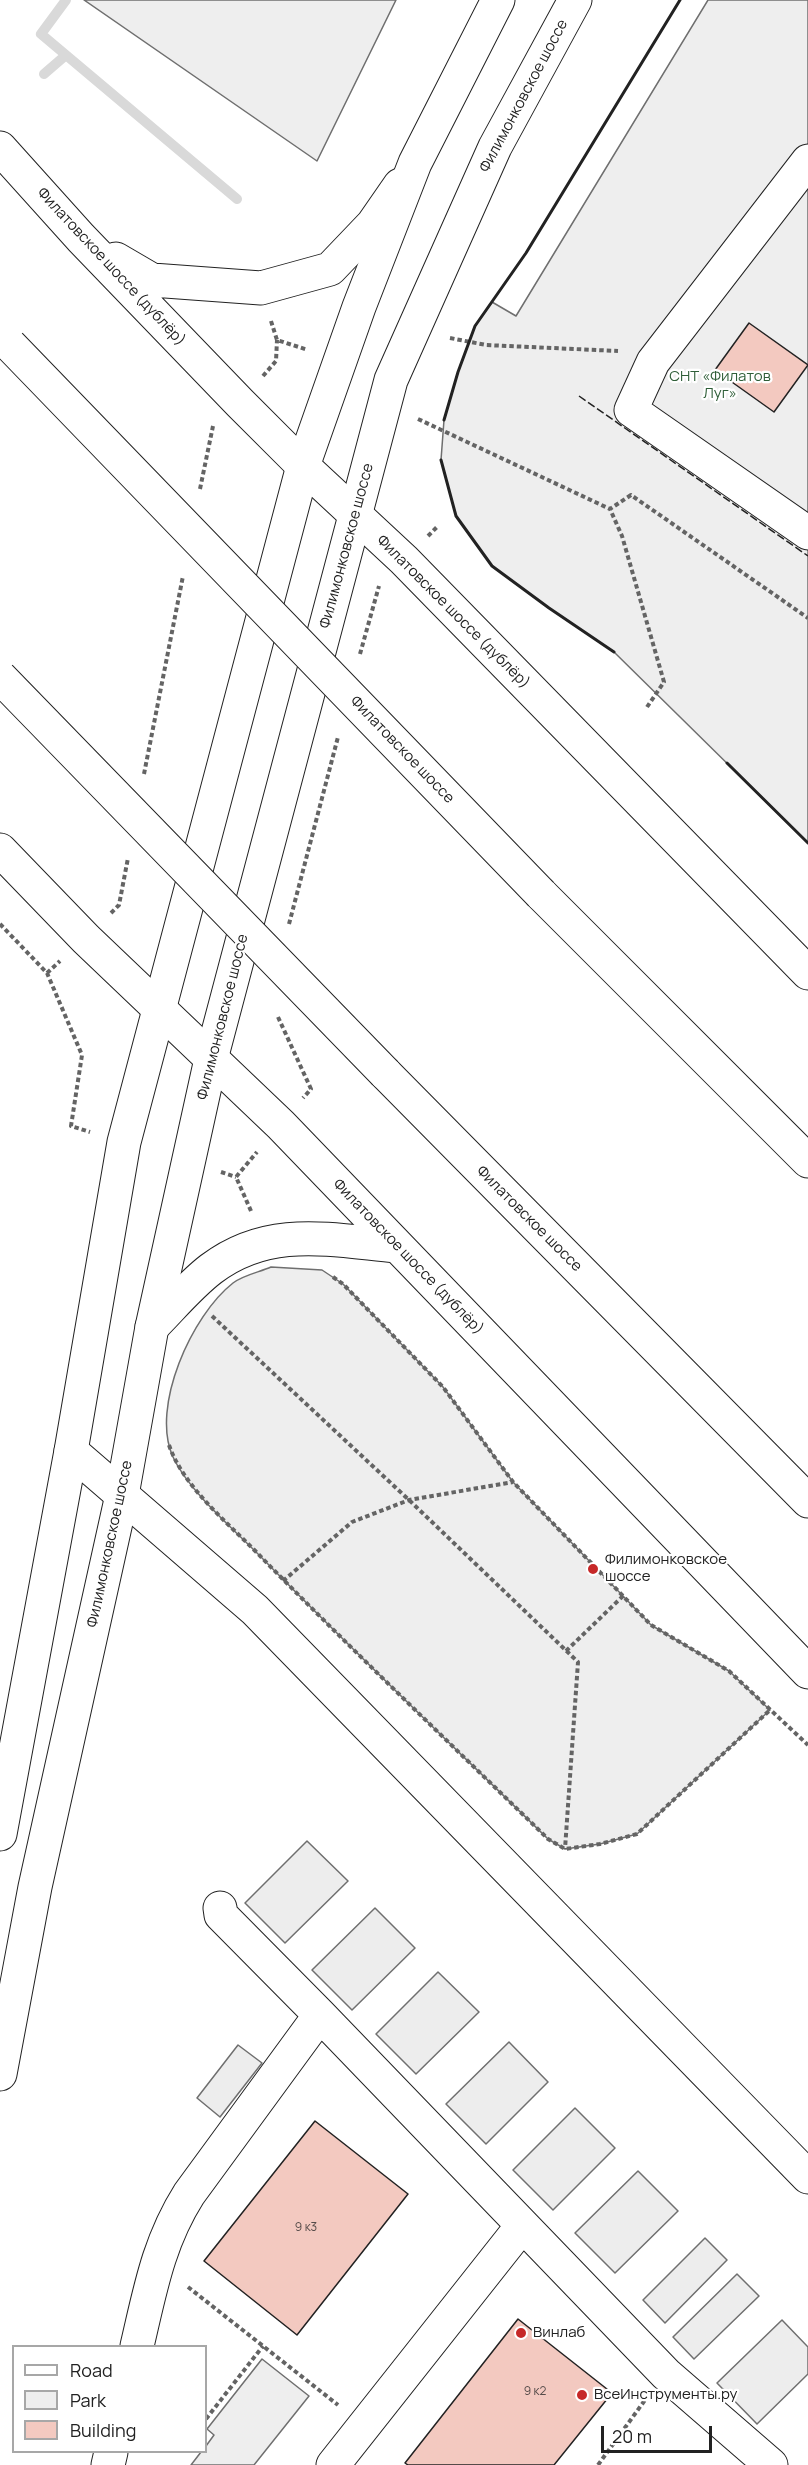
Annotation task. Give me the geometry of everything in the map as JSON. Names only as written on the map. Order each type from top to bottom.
[{"type":"main road","points":[[0,1834],[71,1450],[124,1142],[303,466],[359,307],[415,163],[498,0]]},
{"type":"main road","name":"Филимонковское шоссе","points":[[0,2074],[35,1887],[122,1495],[152,1327],[211,1059],[391,380],[495,147],[575,0]]},
{"type":"main road","name":"Филатовское шоссе (дублёр)","points":[[0,148],[81,238],[240,403],[355,516],[404,560],[808,973]]},
{"type":"main road","points":[[808,161],[653,362],[631,410],[808,533]]},
{"type":"main road","points":[[81,238],[152,280],[261,288],[330,269],[373,224],[415,163]]},
{"type":"main road","name":"Филатовское шоссе","points":[[5,340],[541,894],[808,1161]]},
{"type":"main road","name":"Филатовское шоссе","points":[[0,677],[385,1073],[808,1501]]},
{"type":"main road","name":"Филатовское шоссе (дублёр)","points":[[0,850],[86,939],[280,1125],[808,1672]]},
{"type":"main road","points":[[152,1327],[210,1269],[241,1250],[260,1243],[298,1237],[397,1246]]},
{"type":"main road","points":[[71,1450],[255,1610],[808,2177]]},
{"type":"main road","points":[[220,1908],[221,1915],[664,2373],[771,2465]]},
{"type":"main road","points":[[136,2345],[161,2246],[174,2217],[320,2015]]},
{"type":"main road","points":[[333,2465],[522,2226]]},
{"type":"path","points":[[447,337],[486,345],[624,351],[653,362]]},
{"type":"path","points":[[198,498],[211,428],[240,403],[276,361],[277,340]]},
{"type":"path","points":[[417,419],[610,509],[621,536],[664,682],[646,707]]},
{"type":"path","points":[[610,509],[631,495],[808,618]]},
{"type":"path","points":[[359,656],[378,587],[438,526]]},
{"type":"path","points":[[144,777],[184,567]]},
{"type":"path","points":[[287,929],[338,736]]},
{"type":"path","points":[[47,973],[86,939],[119,905],[130,846]]},
{"type":"path","points":[[0,924],[47,973],[82,1055],[71,1126]]},
{"type":"path","points":[[260,1243],[250,1208],[236,1177],[311,1089],[274,1008]]},
{"type":"path","points":[[329,1275],[343,1284],[443,1387],[513,1482],[651,1625],[729,1671],[808,1745]]},
{"type":"path","points":[[207,1311],[578,1662],[565,1848]]},
{"type":"path","points":[[168,1442],[173,1458],[189,1482],[284,1580],[548,1839],[565,1848],[600,1844],[637,1834],[770,1710]]},
{"type":"path","points":[[255,1610],[284,1580],[352,1522],[409,1500],[513,1482]]},
{"type":"path","points":[[566,1651],[623,1596]]},
{"type":"path","points":[[157,2263],[364,2426]]},
{"type":"path","points":[[207,2418],[263,2346]]},
{"type":"path","points":[[598,2465],[664,2373]]},
{"type":"green space","points":[[84,0],[396,0],[317,161]]},
{"type":"green space","name":"СНТ «Филатов Луг»","points":[[708,0],[808,0],[808,843],[614,652],[492,566],[456,516],[441,460],[444,420],[475,326],[492,302],[516,316]]},
{"type":"green space","points":[[271,1267],[322,1270],[343,1284],[443,1387],[513,1482],[651,1625],[729,1671],[770,1710],[637,1834],[600,1844],[565,1849],[548,1839],[214,1511],[180,1470],[173,1457],[167,1436],[167,1413],[171,1388],[179,1363],[203,1317],[218,1298],[237,1280]]},
{"type":"green space","points":[[262,2359],[309,2396],[254,2465],[191,2465],[200,2453],[207,2453],[207,2445],[214,2435],[207,2429]]},
{"type":"shaded area","points":[[307,1841],[348,1881],[285,1943],[245,1903]]},
{"type":"shaded area","points":[[375,1908],[415,1948],[352,2010],[312,1970]]},
{"type":"shaded area","points":[[438,1972],[479,2012],[416,2074],[376,2034]]},
{"type":"shaded area","points":[[509,2042],[548,2082],[486,2144],[446,2104]]},
{"type":"shaded area","points":[[238,2045],[262,2063],[220,2117],[197,2098]]},
{"type":"shaded area","points":[[575,2108],[615,2148],[553,2210],[513,2170]]},
{"type":"shaded area","points":[[638,2171],[678,2211],[615,2273],[575,2233]]},
{"type":"shaded area","points":[[705,2238],[727,2260],[665,2323],[643,2300]]},
{"type":"shaded area","points":[[737,2274],[759,2296],[694,2359],[673,2337]]},
{"type":"shaded area","points":[[782,2320],[808,2347],[808,2374],[757,2424],[717,2383]]},
{"type":"building","points":[[749,323],[808,365],[774,412],[715,370]]},
{"type":"building","points":[[315,2121],[408,2194],[297,2335],[204,2261]]},
{"type":"building","points":[[518,2319],[612,2393],[554,2465],[408,2465],[405,2463]]},
{"type":"waterway","points":[[66,0],[41,34],[237,199]]},
{"type":"waterway","points":[[44,74],[66,55]]},
{"type":"fence","points":[[579,396],[808,556]]},
{"type":"wall","points":[[444,420],[475,326],[526,253],[680,0]]},
{"type":"wall","points":[[441,460],[456,516],[492,566],[614,652]]},
{"type":"wall","points":[[727,763],[808,843]]},
{"type":"place","name":"Филимонковское шоссе","points":[[593,1569]]},
{"type":"place","name":"Винлаб","points":[[521,2333]]},
{"type":"place","name":"ВсеИнструменты.ру","points":[[582,2395]]}]
